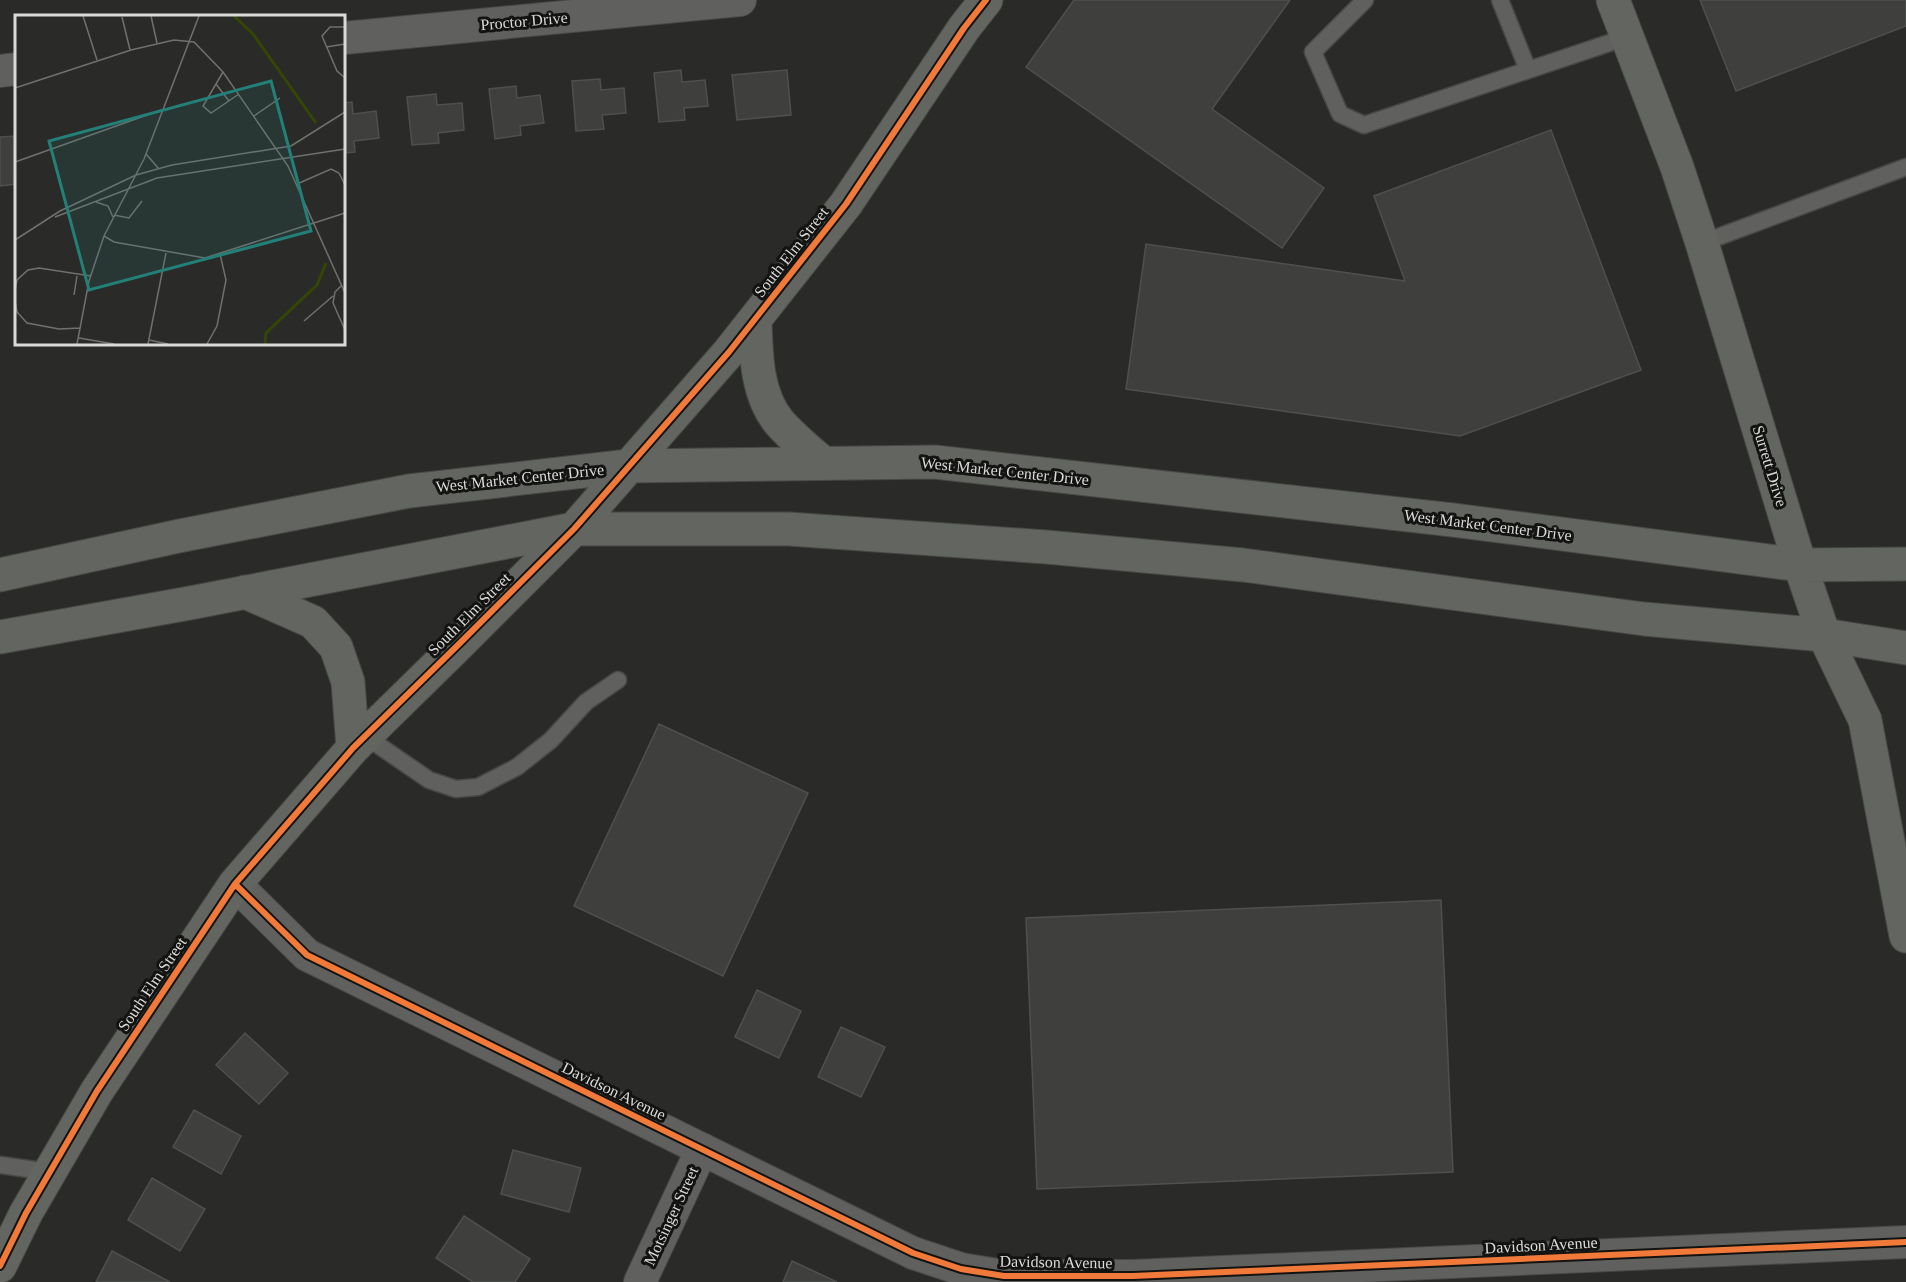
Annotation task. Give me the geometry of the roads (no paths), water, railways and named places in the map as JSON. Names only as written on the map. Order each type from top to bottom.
[{"type":"main road","name":"South Elm Street","points":[[0,1266],[26,1213],[97,1091],[235,884],[359,742],[573,529],[729,352],[846,204],[964,28],[986,0]]},
{"type":"main road","name":"Surrett Drive","points":[[1613,0],[1677,167],[1800,565],[1824,635],[1865,720],[1901,879],[1906,936]]},
{"type":"main road","points":[[755,320],[756,360],[762,389],[778,421],[823,463]]},
{"type":"main road","name":"West Market Center Drive","points":[[0,575],[179,536],[409,491],[629,466],[935,462],[1453,520],[1800,565],[1906,564]]},
{"type":"main road","points":[[0,637],[573,529],[789,528],[1046,547],[1243,565],[1644,620],[1824,635],[1906,648]]},
{"type":"main road","points":[[245,592],[313,622],[336,647],[348,682],[359,742]]},
{"type":"street","name":"Proctor Drive","points":[[345,38],[740,0]]},
{"type":"street","points":[[0,71],[15,69]]},
{"type":"street","name":"Davidson Avenue","points":[[235,884],[307,955],[913,1253],[961,1269],[1004,1276],[1133,1279],[1906,1242]]},
{"type":"street","name":"Motsinger Street","points":[[640,1282],[702,1149]]},
{"type":"lane","points":[[1365,0],[1313,52],[1341,114],[1364,125],[1627,37]]},
{"type":"lane","points":[[1500,0],[1528,70]]},
{"type":"lane","points":[[1702,243],[1906,167]]},
{"type":"lane","points":[[359,742],[429,780],[456,789],[478,787],[517,767],[551,740],[586,702],[618,680]]},
{"type":"lane","points":[[0,1166],[49,1172]]}]
